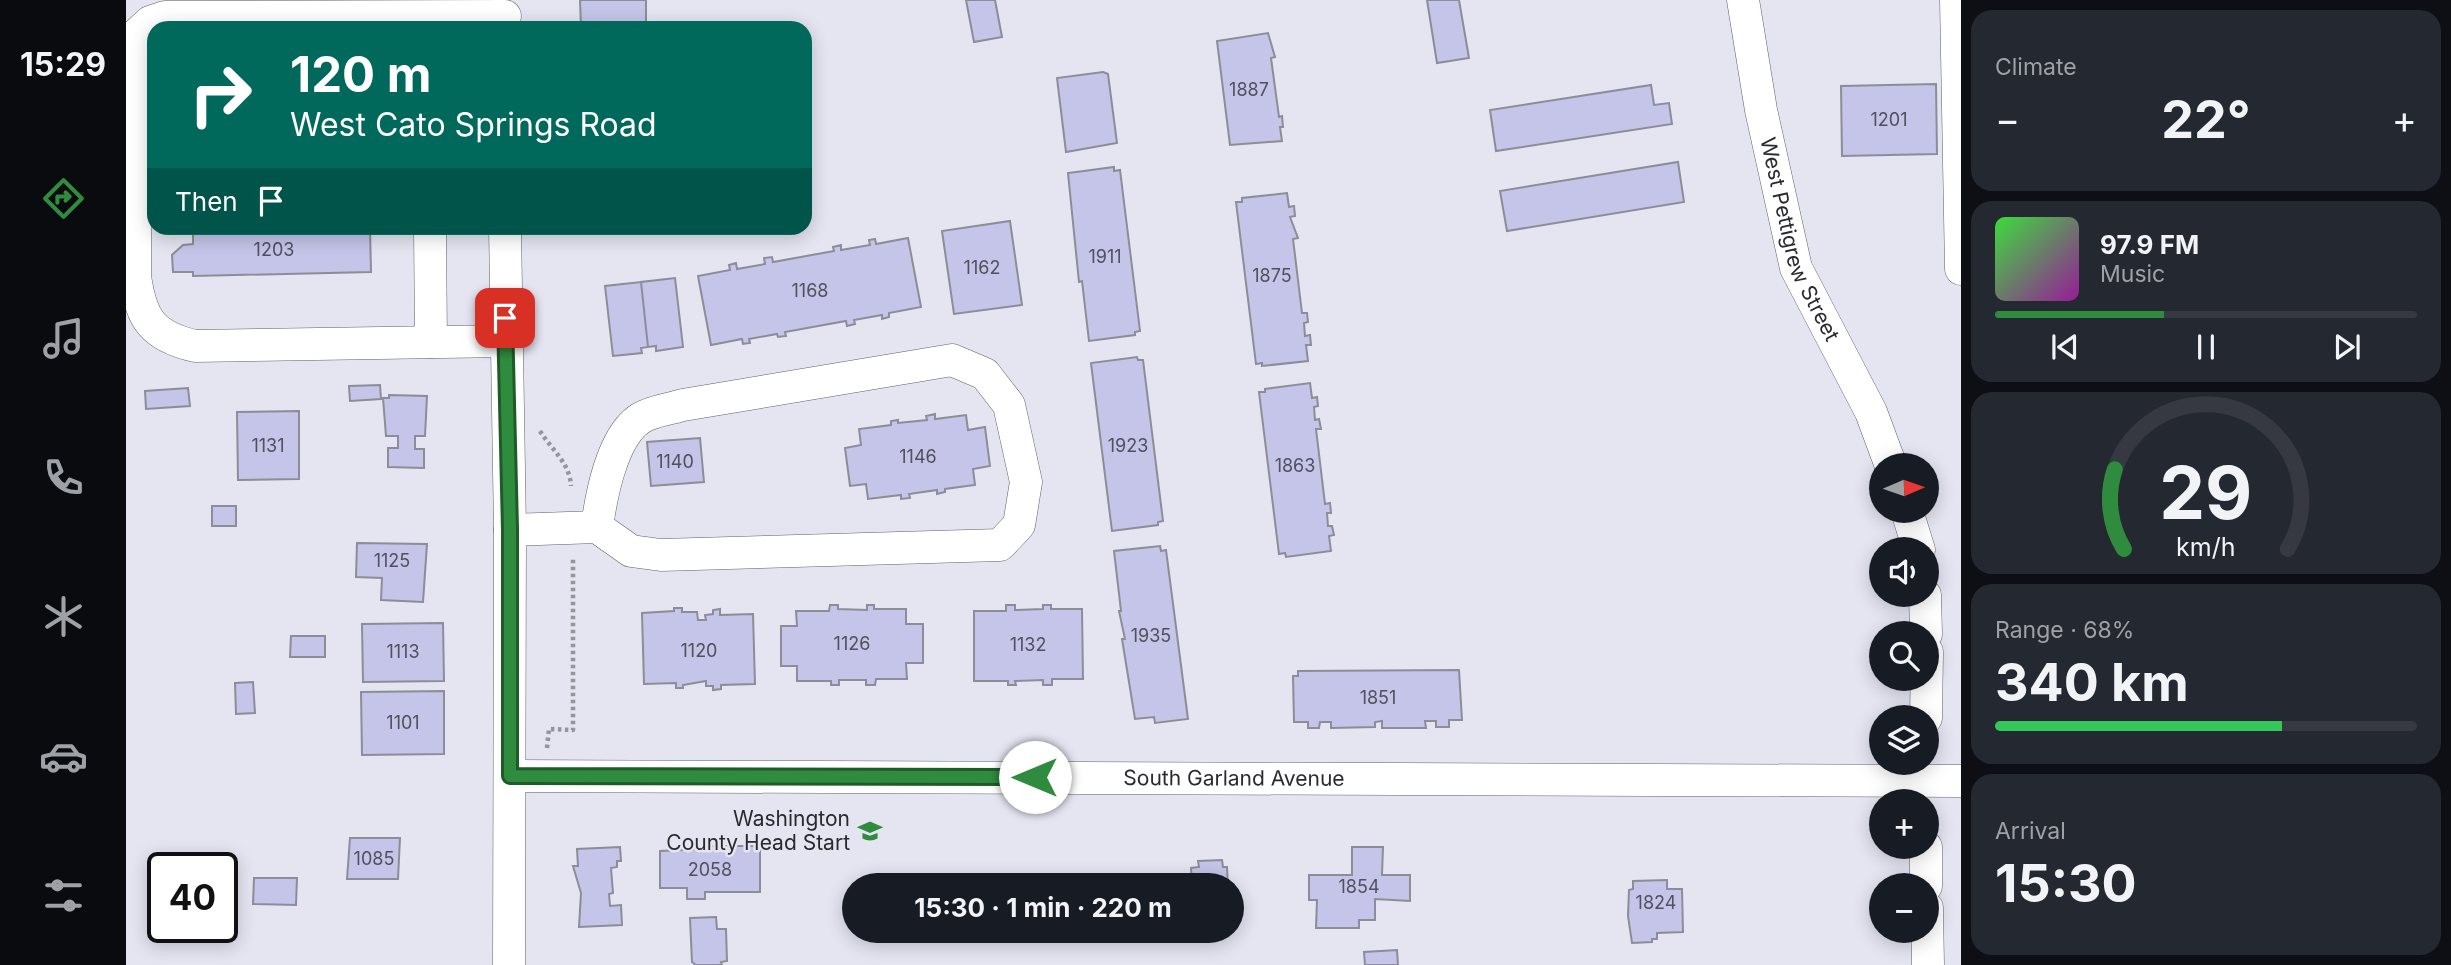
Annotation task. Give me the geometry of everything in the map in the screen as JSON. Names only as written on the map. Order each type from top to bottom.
[{"type":"street","name":"West Pettigrew Street","points":[[1743,0],[1760,110],[1796,268],[1871,412],[1886,453]]},
{"type":"street","points":[[1956,0],[1961,268]]},
{"type":"street","points":[[417,21],[505,15]]},
{"type":"street","points":[[153,21],[165,17],[263,21]]},
{"type":"street","points":[[147,25],[136,34],[145,95],[135,276],[139,306],[150,325],[172,341],[195,346],[505,341]]},
{"type":"street","points":[[430,235],[430,342]]},
{"type":"street","points":[[505,235],[510,530],[509,965]]},
{"type":"street","points":[[510,530],[585,528],[631,551],[662,555],[1000,545],[1019,525],[1026,482],[1009,405],[985,374],[951,360],[683,405],[640,418],[619,444],[601,501],[585,528]]},
{"type":"street","name":"South Garland Avenue","points":[[510,776],[1961,781]]},
{"type":"street","points":[[1928,943],[1928,965]]},
{"type":"path","points":[[538,429],[570,474],[585,528],[573,730],[550,729],[543,776]]},
{"type":"building","points":[[580,0],[646,0],[646,21],[581,21]]},
{"type":"building","points":[[966,0],[995,0],[1002,37],[974,42]]},
{"type":"building","points":[[1427,0],[1459,0],[1469,58],[1437,63]]},
{"type":"building","points":[[1268,33],[1275,57],[1271,58],[1279,117],[1282,116],[1282,141],[1230,145],[1217,41]]},
{"type":"building","points":[[1103,72],[1108,74],[1117,143],[1066,152],[1057,78]]},
{"type":"building","points":[[1936,84],[1937,154],[1842,156],[1841,86]]},
{"type":"building","points":[[1651,85],[1654,105],[1669,103],[1672,124],[1496,151],[1490,110]]},
{"type":"building","points":[[1678,162],[1684,202],[1507,231],[1500,191]]},
{"type":"building","points":[[1114,167],[1114,171],[1120,170],[1140,331],[1135,332],[1135,335],[1089,341],[1082,281],[1079,282],[1068,173]]},
{"type":"building","points":[[1287,193],[1289,207],[1294,206],[1295,216],[1290,217],[1298,238],[1293,239],[1302,313],[1307,313],[1308,322],[1304,323],[1305,336],[1310,335],[1311,345],[1306,345],[1308,361],[1262,366],[1262,363],[1256,364],[1236,202],[1242,202],[1242,198]]},
{"type":"building","points":[[1010,221],[1022,305],[954,314],[942,231]]},
{"type":"building","points":[[193,235],[370,235],[371,272],[193,276],[193,272],[173,272],[172,255],[183,245],[193,244]]},
{"type":"building","points":[[908,238],[921,307],[889,313],[889,317],[882,319],[882,315],[854,320],[855,324],[847,326],[846,321],[785,332],[786,336],[778,337],[777,334],[749,339],[750,343],[743,344],[742,339],[711,345],[698,276],[730,270],[729,265],[736,263],[737,269],[765,264],[764,258],[772,257],[773,262],[834,251],[833,247],[841,245],[841,250],[870,245],[869,240],[875,239],[876,244]]},
{"type":"building","points":[[675,278],[683,347],[656,351],[656,346],[648,347],[641,282]]},
{"type":"building","points":[[641,282],[648,347],[641,348],[642,353],[613,356],[605,286]]},
{"type":"building","points":[[1137,357],[1138,360],[1143,360],[1163,521],[1158,522],[1158,525],[1112,531],[1091,363]]},
{"type":"building","points":[[1310,383],[1312,398],[1317,397],[1318,406],[1314,407],[1315,420],[1319,419],[1321,429],[1316,429],[1325,504],[1330,503],[1331,513],[1327,513],[1328,526],[1332,526],[1334,535],[1329,536],[1331,551],[1286,557],[1285,553],[1279,554],[1259,392]]},
{"type":"building","points":[[380,385],[381,399],[350,401],[349,386]]},
{"type":"building","points":[[188,388],[190,406],[146,409],[145,391]]},
{"type":"building","points":[[389,395],[427,396],[425,436],[415,436],[415,449],[424,449],[424,468],[388,467],[388,448],[398,448],[398,436],[386,436],[383,398],[389,398]]},
{"type":"building","points":[[299,411],[299,479],[238,480],[237,412]]},
{"type":"building","points":[[935,414],[935,419],[966,415],[968,430],[985,427],[990,466],[973,469],[975,485],[945,489],[945,492],[937,494],[937,490],[909,494],[910,498],[901,499],[901,495],[868,499],[866,484],[850,486],[845,448],[861,445],[859,429],[891,425],[891,421],[898,420],[898,423],[927,420],[926,416]]},
{"type":"building","points":[[700,438],[704,482],[651,486],[647,442]]},
{"type":"building","points":[[212,506],[236,506],[236,526],[212,526]]},
{"type":"building","points":[[357,543],[427,544],[423,602],[381,600],[382,578],[356,577]]},
{"type":"building","points":[[1160,546],[1161,551],[1166,550],[1188,719],[1155,723],[1154,717],[1135,719],[1122,639],[1125,639],[1119,611],[1114,551]]},
{"type":"building","points":[[830,605],[838,605],[838,609],[867,610],[867,605],[874,605],[874,609],[906,609],[906,624],[923,624],[923,663],[906,663],[907,679],[876,679],[875,685],[866,685],[866,680],[839,680],[839,685],[831,685],[831,681],[797,681],[797,666],[781,666],[781,626],[797,626],[796,611],[829,611]]},
{"type":"building","points":[[1006,605],[1015,605],[1015,610],[1043,609],[1043,605],[1051,605],[1051,609],[1082,609],[1083,679],[1052,679],[1052,685],[1043,685],[1043,680],[1015,681],[1016,685],[1008,685],[1008,681],[974,681],[974,611],[1006,611]]},
{"type":"building","points":[[674,608],[682,608],[682,612],[697,612],[698,620],[706,620],[705,615],[720,609],[720,615],[753,614],[755,684],[721,685],[721,689],[713,690],[713,686],[706,686],[706,681],[683,685],[683,688],[676,688],[676,683],[644,684],[642,613],[674,611]]},
{"type":"building","points":[[443,623],[444,681],[363,682],[362,624]]},
{"type":"building","points":[[291,636],[325,636],[325,657],[290,657]]},
{"type":"building","points":[[1459,670],[1462,720],[1449,720],[1449,727],[1436,727],[1436,721],[1425,721],[1426,728],[1382,728],[1382,721],[1375,722],[1375,727],[1331,728],[1331,722],[1320,722],[1319,728],[1308,728],[1308,722],[1294,722],[1293,676],[1298,676],[1298,671]]},
{"type":"building","points":[[253,682],[255,713],[236,714],[235,683]]},
{"type":"building","points":[[444,691],[444,754],[362,755],[361,692]]},
{"type":"building","points":[[350,838],[400,838],[398,879],[347,879]]},
{"type":"building","points":[[703,846],[760,846],[760,892],[705,892],[705,899],[687,899],[687,888],[660,888],[660,851],[703,849]]},
{"type":"building","points":[[620,847],[621,861],[617,861],[617,867],[611,868],[613,893],[609,894],[610,906],[621,905],[622,925],[579,927],[581,893],[573,866],[578,866],[577,849]]},
{"type":"building","points":[[1352,847],[1383,847],[1382,875],[1410,875],[1410,901],[1375,899],[1375,920],[1359,920],[1359,928],[1316,928],[1317,900],[1309,900],[1309,875],[1352,875]]},
{"type":"building","points":[[1222,860],[1227,873],[1191,873],[1191,868],[1199,867],[1198,861]]},
{"type":"building","points":[[254,878],[297,878],[296,905],[253,904]]},
{"type":"building","points":[[1667,880],[1667,889],[1682,889],[1683,932],[1657,933],[1657,939],[1652,939],[1652,942],[1632,943],[1628,916],[1629,890],[1633,889],[1633,881]]},
{"type":"building","points":[[716,917],[717,929],[726,929],[727,961],[721,962],[722,965],[696,965],[692,962],[690,918]]},
{"type":"building","points":[[1397,950],[1398,965],[1365,965],[1364,952]]},
{"type":"place","name":"Washington County Head Start","points":[[870,831]]},
{"type":"route","points":[[505,318],[510,530],[510,776],[1035,777]]}]
